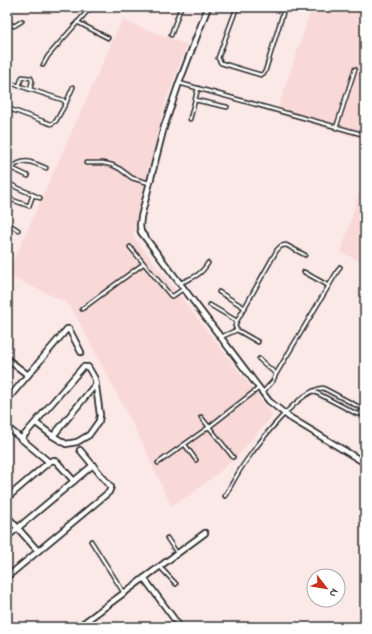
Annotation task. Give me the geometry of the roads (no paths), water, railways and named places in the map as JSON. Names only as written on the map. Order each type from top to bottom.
[{"type":"street","points":[[208,7],[164,127],[149,183],[140,226],[141,232],[269,401],[284,414],[365,463]]},
{"type":"street","points":[[7,400],[67,329],[69,329],[72,333],[81,352]]},
{"type":"street","points":[[7,358],[28,375]]},
{"type":"street","points":[[22,439],[83,367],[88,367],[95,379],[100,415],[99,421],[90,434],[77,442],[70,444],[61,442],[36,423]]},
{"type":"street","points":[[53,436],[95,385]]},
{"type":"street","points":[[8,429],[49,462]]},
{"type":"street","points":[[7,577],[110,492],[111,487],[80,450]]},
{"type":"street","points":[[7,498],[53,460],[57,462],[74,481]]},
{"type":"street","points":[[7,537],[93,465]]},
{"type":"street","points":[[7,516],[38,551]]},
{"type":"street","points":[[78,627],[205,533]]},
{"type":"street","points":[[144,578],[180,627]]},
{"type":"lane","points":[[43,65],[48,56],[90,7]]},
{"type":"lane","points":[[171,35],[181,7]]},
{"type":"lane","points":[[236,7],[218,58],[221,63],[261,75],[265,72],[283,13],[282,10],[273,7]]},
{"type":"lane","points":[[7,22],[14,26],[22,21]]},
{"type":"lane","points":[[78,22],[108,38]]},
{"type":"lane","points":[[336,128],[355,69]]},
{"type":"lane","points":[[19,86],[22,77],[31,78],[32,81],[30,90]]},
{"type":"lane","points":[[7,82],[62,100],[66,103]]},
{"type":"lane","points":[[179,83],[365,135]]},
{"type":"lane","points":[[7,108],[51,124],[56,121],[73,87]]},
{"type":"lane","points":[[190,119],[198,88]]},
{"type":"lane","points":[[195,100],[227,107]]},
{"type":"lane","points":[[9,167],[19,161],[29,161],[46,168]]},
{"type":"lane","points":[[86,163],[103,163],[112,165],[132,178],[149,183]]},
{"type":"lane","points":[[9,167],[28,176]]},
{"type":"lane","points":[[7,183],[40,198]]},
{"type":"lane","points":[[7,198],[29,206],[33,195]]},
{"type":"lane","points":[[7,223],[18,230]]},
{"type":"lane","points":[[258,342],[237,330],[235,326],[237,321],[277,250],[281,246],[286,246],[306,255]]},
{"type":"lane","points":[[130,247],[171,296],[183,288]]},
{"type":"lane","points":[[180,283],[198,276],[208,263]]},
{"type":"lane","points":[[82,309],[143,264]]},
{"type":"lane","points":[[263,393],[273,381],[340,267]]},
{"type":"lane","points":[[304,272],[328,286]]},
{"type":"lane","points":[[218,292],[245,308]]},
{"type":"lane","points":[[210,305],[237,321]]},
{"type":"lane","points":[[220,337],[237,330]]},
{"type":"lane","points":[[259,359],[276,374]]},
{"type":"lane","points":[[158,464],[259,388]]},
{"type":"lane","points":[[225,496],[245,462],[284,414],[299,400],[312,391],[318,388],[323,388],[363,408]]},
{"type":"lane","points":[[312,391],[357,414],[360,414],[365,404]]},
{"type":"lane","points":[[201,417],[232,457]]},
{"type":"lane","points":[[184,444],[196,460]]},
{"type":"lane","points":[[167,538],[177,554]]},
{"type":"lane","points":[[91,541],[124,593]]},
{"type":"lane","points":[[160,566],[176,584]]}]
